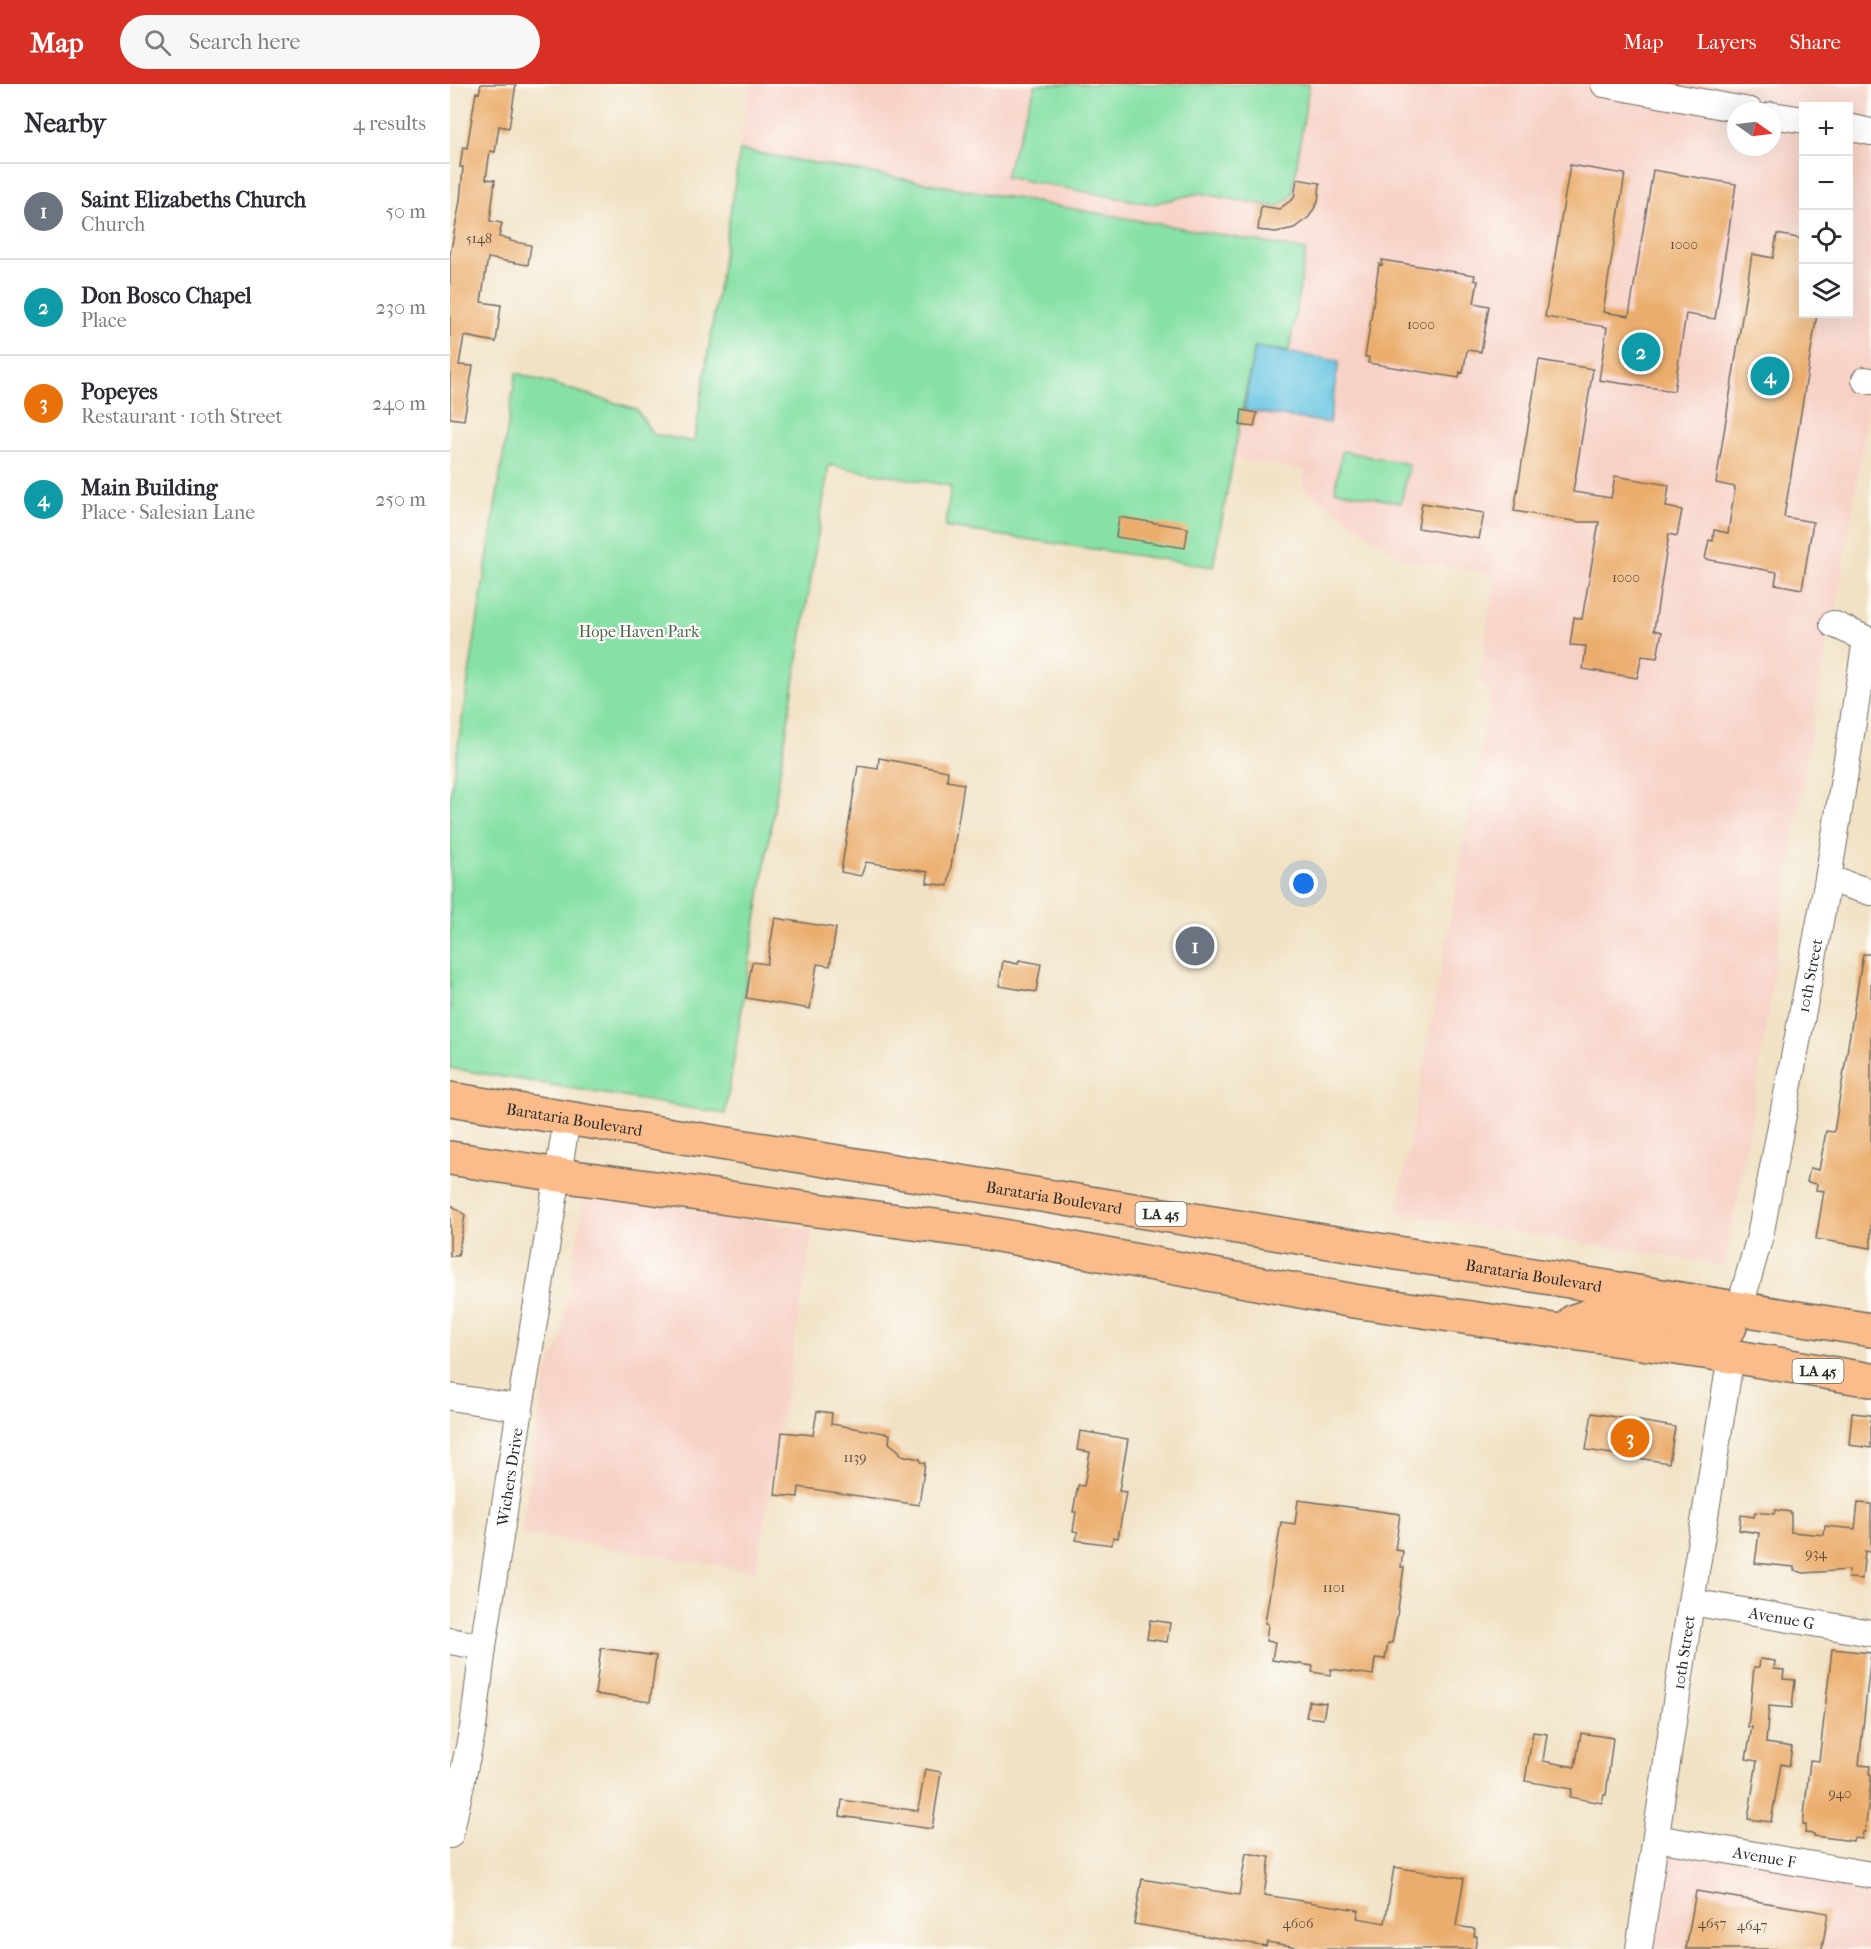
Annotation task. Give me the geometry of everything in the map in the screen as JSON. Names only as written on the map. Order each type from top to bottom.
[{"type":"main road","name":"Barataria Boulevard","points":[[450,1099],[1871,1330]]},
{"type":"main road","name":"LA 45","points":[[450,1158],[987,1233],[1354,1301],[1731,1356],[1871,1380]]},
{"type":"main road","points":[[1567,1333],[1574,1321],[1597,1313],[1725,1328],[1732,1326],[1739,1310]]},
{"type":"main road","points":[[1731,1356],[1754,1332],[1871,1345]]},
{"type":"street","points":[[1604,84],[1727,107]]},
{"type":"street","points":[[1781,116],[1799,119]]},
{"type":"street","points":[[1853,128],[1871,132]]},
{"type":"street","points":[[1833,624],[1868,641]]},
{"type":"street","name":"10th Street","points":[[1739,1310],[1760,1236],[1828,879],[1868,641]]},
{"type":"street","points":[[1828,879],[1871,892]]},
{"type":"street","name":"Wichers Drive","points":[[450,1835],[473,1728],[483,1647],[567,1119]]},
{"type":"street","name":"10th Street","points":[[1639,1949],[1691,1602],[1731,1356]]},
{"type":"street","points":[[450,1397],[520,1408]]},
{"type":"street","name":"Avenue G","points":[[1691,1602],[1871,1633]]},
{"type":"street","points":[[450,1641],[483,1647]]},
{"type":"street","name":"Avenue F","points":[[1656,1838],[1871,1875]]},
{"type":"shaded area","points":[[750,84],[1871,84],[1871,389],[1836,615],[1828,637],[1790,861],[1758,1080],[1725,1266],[1397,1213],[1491,691],[1479,680],[1495,575],[1404,559],[1303,487],[1305,470],[1233,459],[1254,347],[1290,351],[1306,250],[739,148]]},
{"type":"shaded area","points":[[608,1195],[813,1230],[756,1571],[521,1534],[546,1374],[560,1343],[584,1198],[598,1200]]},
{"type":"shaded area","points":[[1664,1846],[1871,1885],[1871,1949],[1648,1949]]},
{"type":"green space","points":[[1035,84],[1309,84],[1292,195],[1278,207],[1199,193],[1152,204],[1005,177]]},
{"type":"green space","name":"Hope Haven Park","points":[[740,150],[1306,250],[1289,351],[1254,347],[1213,567],[945,527],[951,486],[829,465],[725,1114],[450,1068],[450,797],[516,373],[636,409],[653,434],[694,442]]},
{"type":"green space","points":[[1342,451],[1409,464],[1401,503],[1335,490]]},
{"type":"water","points":[[1255,347],[1339,361],[1329,423],[1244,410]]},
{"type":"building","points":[[481,84],[516,84],[509,128],[499,126],[495,152],[490,151],[486,179],[495,180],[490,221],[502,223],[499,237],[531,245],[528,265],[488,258],[481,302],[501,305],[496,342],[464,336],[459,365],[473,366],[464,420],[450,418],[450,255],[460,201],[463,167],[460,167],[463,147],[467,148],[476,92],[479,93]]},
{"type":"building","points":[[1570,165],[1625,174],[1603,312],[1629,316],[1653,170],[1736,184],[1715,319],[1686,314],[1674,391],[1599,380],[1607,327],[1545,317]]},
{"type":"building","points":[[1297,179],[1320,183],[1318,202],[1309,217],[1294,228],[1276,232],[1258,230],[1261,206],[1279,209],[1294,198]]},
{"type":"building","points":[[1777,234],[1799,238],[1799,318],[1816,318],[1784,517],[1813,522],[1802,589],[1775,584],[1777,572],[1705,559],[1709,540],[1713,541],[1714,530],[1728,533],[1735,487],[1716,483],[1752,254],[1773,258]]},
{"type":"building","points":[[1382,260],[1475,275],[1474,280],[1478,281],[1474,303],[1489,306],[1481,352],[1467,350],[1463,373],[1460,372],[1459,378],[1368,363],[1369,357],[1365,357],[1379,264],[1382,265]]},
{"type":"building","points":[[1539,360],[1593,369],[1573,492],[1611,498],[1615,476],[1669,485],[1666,507],[1682,510],[1677,536],[1669,534],[1654,630],[1662,632],[1657,658],[1642,656],[1637,678],[1583,669],[1586,646],[1570,645],[1574,617],[1582,619],[1599,522],[1579,522],[1514,511]]},
{"type":"building","points":[[1242,410],[1257,413],[1254,427],[1240,425]]},
{"type":"building","points":[[1422,503],[1484,513],[1479,539],[1418,528]]},
{"type":"building","points":[[1119,517],[1188,528],[1185,548],[1116,537]]},
{"type":"building","points":[[879,758],[948,771],[947,781],[964,784],[948,886],[927,883],[928,872],[866,862],[861,876],[841,872],[858,766],[878,769]]},
{"type":"building","points":[[775,918],[836,928],[830,966],[817,964],[810,1009],[746,998],[752,962],[767,964]]},
{"type":"building","points":[[1863,954],[1871,954],[1871,1248],[1816,1239],[1824,1191],[1816,1190],[1817,1184],[1807,1182],[1810,1168],[1819,1170],[1826,1131],[1834,1132]]},
{"type":"building","points":[[1019,960],[1041,964],[1036,992],[999,986],[1003,961],[1018,964]]},
{"type":"building","points":[[450,1204],[465,1215],[458,1256],[450,1256]]},
{"type":"building","points":[[817,1411],[832,1413],[831,1424],[890,1434],[889,1443],[901,1455],[920,1459],[920,1462],[925,1463],[919,1505],[799,1487],[798,1497],[775,1495],[782,1432],[813,1435]]},
{"type":"building","points":[[1592,1413],[1675,1427],[1669,1463],[1586,1450]]},
{"type":"building","points":[[1852,1413],[1871,1415],[1871,1448],[1849,1445]]},
{"type":"building","points":[[1080,1431],[1128,1439],[1119,1491],[1126,1492],[1118,1538],[1113,1537],[1112,1545],[1076,1540],[1078,1532],[1073,1531],[1076,1512],[1073,1512],[1078,1485],[1084,1486],[1090,1452],[1077,1450]]},
{"type":"building","points":[[1298,1500],[1400,1514],[1395,1550],[1403,1551],[1401,1567],[1404,1567],[1397,1616],[1392,1643],[1388,1643],[1385,1659],[1375,1658],[1373,1675],[1331,1669],[1330,1675],[1312,1672],[1313,1666],[1272,1660],[1275,1642],[1266,1641],[1268,1624],[1265,1623],[1281,1522],[1295,1524]]},
{"type":"building","points":[[1858,1503],[1871,1504],[1871,1552],[1865,1551],[1862,1579],[1848,1578],[1849,1570],[1804,1573],[1794,1570],[1794,1567],[1755,1563],[1759,1533],[1739,1530],[1741,1515],[1754,1517],[1755,1512],[1774,1514],[1775,1510],[1791,1512],[1791,1532],[1824,1535],[1825,1526],[1855,1529]]},
{"type":"building","points":[[1150,1620],[1170,1623],[1167,1642],[1147,1639]]},
{"type":"building","points":[[601,1648],[656,1656],[650,1702],[595,1694]]},
{"type":"building","points":[[1832,1649],[1871,1653],[1859,1765],[1870,1766],[1871,1782],[1865,1832],[1863,1832],[1862,1839],[1854,1838],[1853,1841],[1814,1836],[1814,1834],[1805,1833],[1806,1825],[1803,1825],[1810,1760],[1819,1761]]},
{"type":"building","points":[[1760,1659],[1775,1661],[1774,1669],[1784,1670],[1783,1679],[1795,1680],[1792,1708],[1769,1706],[1766,1743],[1792,1747],[1789,1766],[1781,1764],[1771,1822],[1748,1819],[1757,1761],[1746,1759],[1752,1727],[1748,1727],[1754,1667],[1759,1667]]},
{"type":"building","points":[[1309,1701],[1326,1703],[1323,1719],[1306,1717]]},
{"type":"building","points":[[1533,1732],[1547,1734],[1543,1761],[1575,1767],[1581,1733],[1613,1738],[1606,1795],[1602,1803],[1570,1797],[1572,1789],[1525,1781]]},
{"type":"building","points":[[925,1769],[941,1772],[932,1829],[840,1816],[842,1800],[918,1811]]},
{"type":"building","points":[[1246,1853],[1270,1857],[1264,1895],[1359,1910],[1357,1918],[1385,1923],[1394,1867],[1464,1878],[1456,1926],[1475,1929],[1474,1936],[1477,1936],[1475,1949],[1310,1949],[1267,1942],[1266,1946],[1134,1924],[1142,1879],[1239,1895]]},
{"type":"building","points":[[1696,1891],[1828,1913],[1822,1949],[1686,1949]]},
{"type":"place","name":"Don Bosco Chapel","points":[[1641,352]]},
{"type":"place","name":"Main Building","points":[[1770,376]]},
{"type":"place","name":"Saint Elizabeths Church","points":[[1195,946]]},
{"type":"place","name":"Popeyes","points":[[1630,1438]]}]
